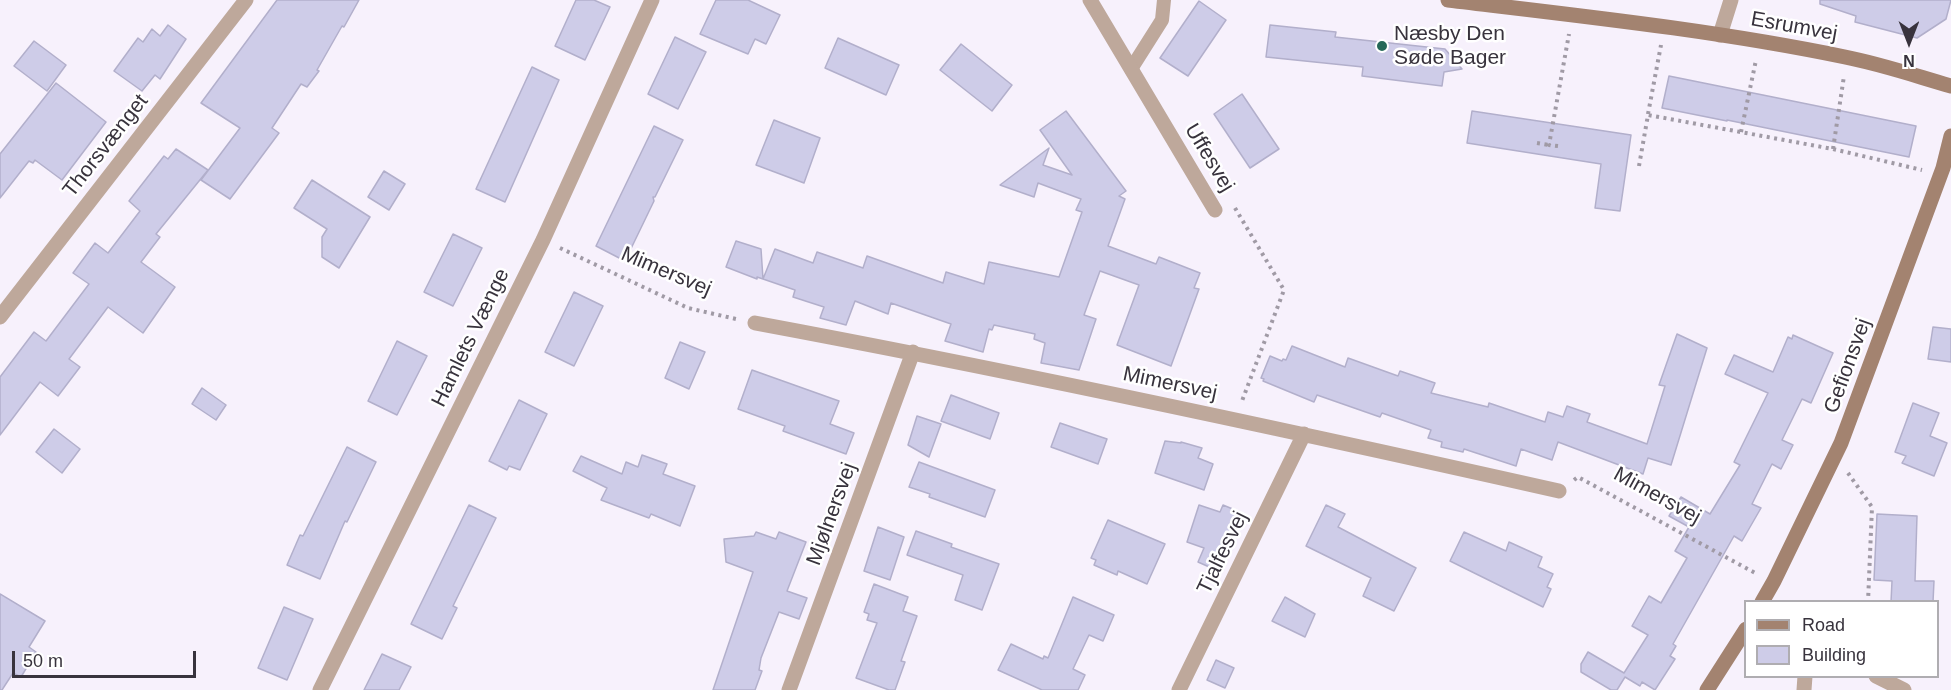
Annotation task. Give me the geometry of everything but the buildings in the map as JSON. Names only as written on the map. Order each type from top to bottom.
[{"type":"main road","name":"Esrumvej","points":[[1448,0],[1720,35],[1847,57],[1951,86]]},
{"type":"main road","name":"Gefionsvej","points":[[1763,600],[1841,443],[1940,174],[1951,135]]},
{"type":"main road","points":[[1707,690],[1744,631]]},
{"type":"street","name":"Thorsvænget","points":[[0,317],[246,0]]},
{"type":"street","name":"Hamlets Vænge","points":[[320,690],[543,240],[652,0]]},
{"type":"street","name":"Uffesvej","points":[[1090,0],[1215,210]]},
{"type":"street","points":[[1720,35],[1731,0]]},
{"type":"street","name":"Mimersvej","points":[[755,323],[913,352],[1235,419],[1559,491]]},
{"type":"street","name":"Mjølnersvej","points":[[789,690],[913,352]]},
{"type":"street","name":"Tjalfesvej","points":[[1179,690],[1304,434]]},
{"type":"street","points":[[1880,678],[1904,690]]},
{"type":"lane","points":[[1131,69],[1162,20],[1164,0]]},
{"type":"path","points":[[1549,145],[1573,15]]},
{"type":"path","points":[[1639,166],[1664,27]]},
{"type":"path","points":[[1741,132],[1760,42]]},
{"type":"path","points":[[1833,149],[1847,57]]},
{"type":"path","points":[[1648,115],[1833,149],[1940,174]]},
{"type":"path","points":[[1537,143],[1558,146]]},
{"type":"path","name":"Uffesvej","points":[[1215,210],[1232,203],[1284,290],[1235,419]]},
{"type":"path","name":"Mimersvej","points":[[543,240],[688,308],[755,323]]},
{"type":"path","points":[[1832,463],[1850,475],[1872,507],[1868,600]]},
{"type":"path","name":"Mimersvej","points":[[1559,491],[1578,477],[1743,567],[1774,581]]},
{"type":"place","name":"Næsby Den Søde Bager","points":[[1382,46]]}]
